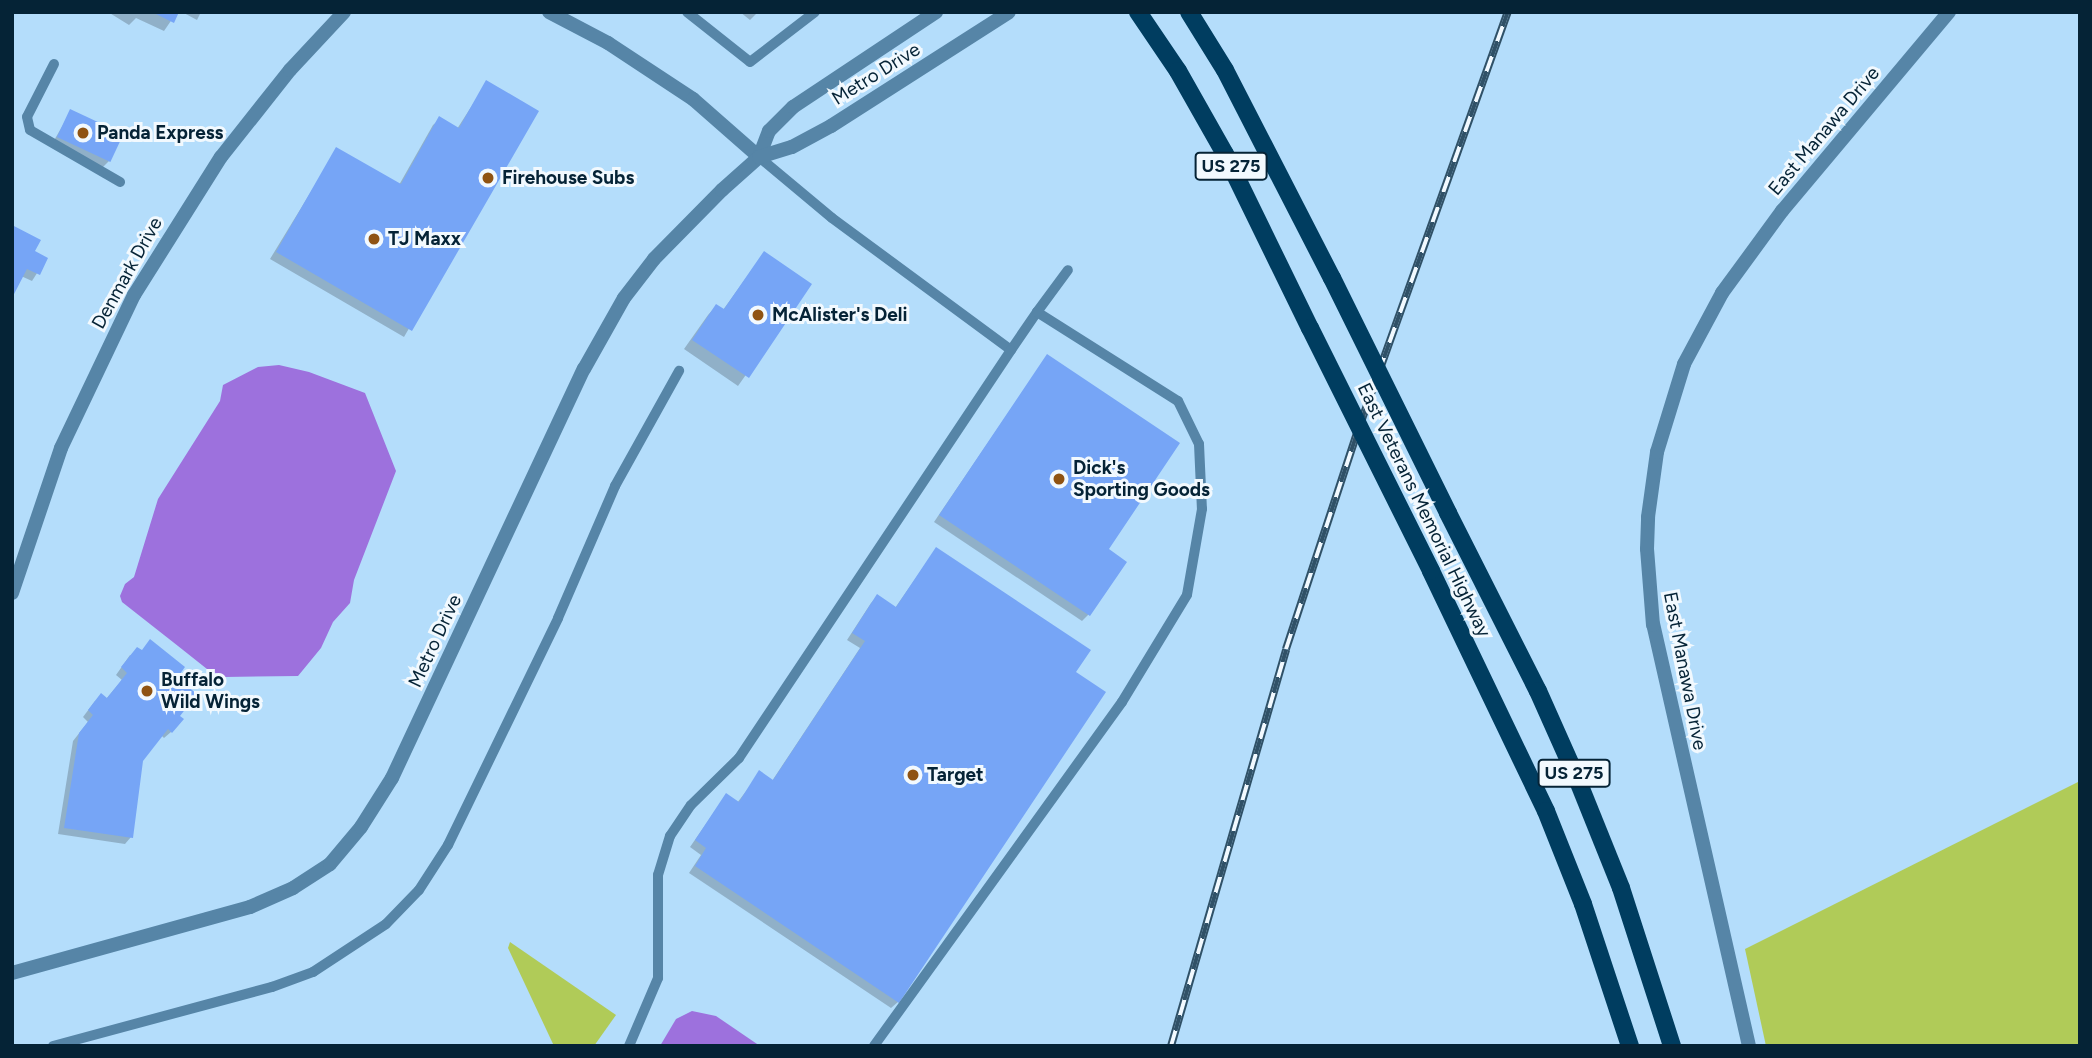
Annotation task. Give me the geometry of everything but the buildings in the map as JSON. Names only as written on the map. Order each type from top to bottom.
[{"type":"main road","name":"East Veterans Memorial Highway","points":[[1138,12],[1178,71],[1225,154],[1546,811],[1583,904],[1630,1046]]},
{"type":"main road","name":"East Veterans Memorial Highway","points":[[1188,12],[1225,70],[1538,691],[1621,888],[1672,1046]]},
{"type":"street","name":"Denmark Drive","points":[[12,593],[61,448],[134,295],[190,202],[221,157],[290,70],[344,12]]},
{"type":"street","points":[[550,12],[608,43],[693,99],[759,157]]},
{"type":"street","name":"Metro Drive","points":[[12,973],[250,907],[311,877],[345,847],[392,778],[571,394],[624,298],[671,240],[759,157],[769,131],[793,107],[936,12]]},
{"type":"street","name":"Metro Drive","points":[[759,157],[792,147],[831,126],[1009,12]]},
{"type":"street","name":"East Manawa Drive","points":[[1749,1046],[1653,625],[1647,549],[1648,517],[1657,452],[1684,364],[1722,293],[1782,211],[1949,12]]},
{"type":"lane","points":[[687,12],[750,62],[815,12]]},
{"type":"lane","points":[[54,64],[27,117],[30,130],[120,182]]},
{"type":"lane","points":[[759,157],[832,218],[1011,350]]},
{"type":"lane","points":[[629,1046],[636,1035],[658,978],[658,875],[670,836],[691,805],[739,758],[1011,350],[1068,270]]},
{"type":"lane","points":[[874,1046],[1122,702],[1187,594],[1195,559],[1202,509],[1199,444],[1178,401],[1037,312]]},
{"type":"lane","points":[[53,1046],[272,987],[313,972],[386,924],[419,890],[448,845],[558,618],[615,486],[679,371]]},
{"type":"green space","points":[[2080,781],[2080,1046],[1766,1046],[1745,949]]},
{"type":"green space","points":[[510,942],[616,1015],[594,1046],[554,1046],[508,948]]},
{"type":"shaded area","points":[[279,365],[309,372],[365,393],[396,471],[354,580],[350,603],[333,622],[321,648],[298,676],[224,677],[207,669],[122,602],[120,596],[125,584],[134,577],[158,499],[220,401],[223,385],[258,367]]},
{"type":"shaded area","points":[[692,1011],[716,1016],[760,1046],[660,1046],[676,1019]]},
{"type":"railway","points":[[1171,1046],[1286,649],[1357,433],[1508,12]]},
{"type":"place","name":"Panda Express","points":[[83,133]]},
{"type":"place","name":"Firehouse Subs","points":[[488,178]]},
{"type":"place","name":"TJ Maxx","points":[[374,239]]},
{"type":"place","name":"McAlister's Deli","points":[[758,315]]},
{"type":"place","name":"Dick's Sporting Goods","points":[[1059,479]]},
{"type":"place","name":"Buffalo Wild Wings","points":[[147,691]]},
{"type":"place","name":"Target","points":[[913,775]]}]
